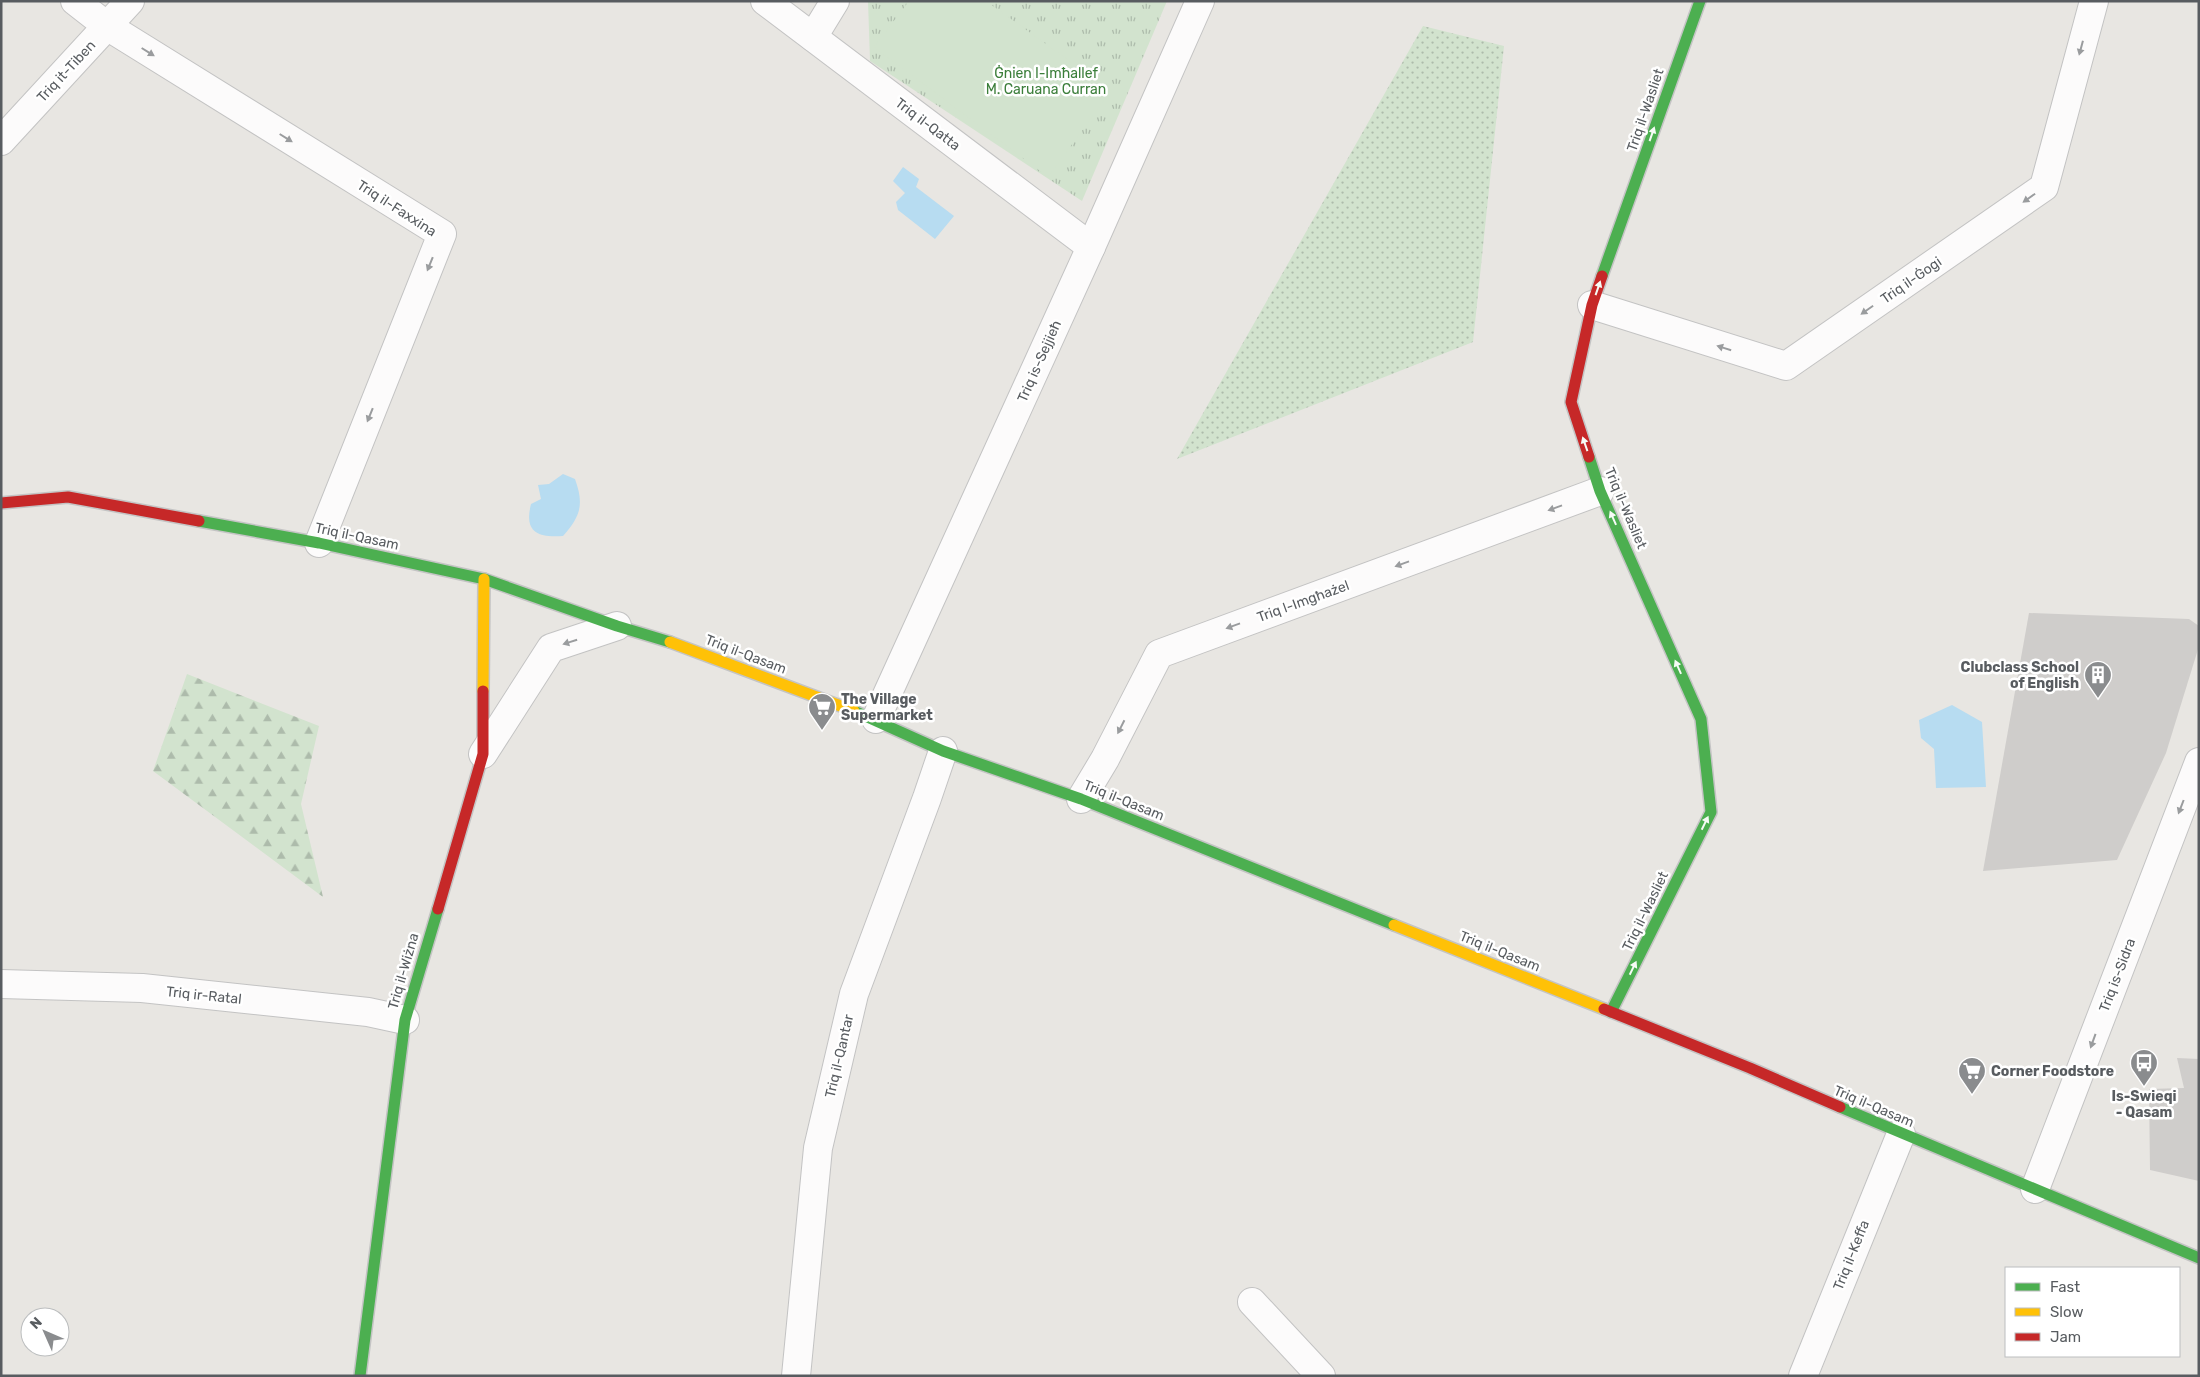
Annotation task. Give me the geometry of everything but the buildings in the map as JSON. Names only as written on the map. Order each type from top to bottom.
[{"type":"street","name":"Triq il-Faxxina","points":[[75,1],[107,26],[442,234],[319,543]]},
{"type":"street","name":"Triq it-Tiben","points":[[1,141],[130,1]]},
{"type":"street","name":"Triq il-Qatta","points":[[765,1],[1091,247]]},
{"type":"street","points":[[813,37],[835,1]]},
{"type":"street","name":"Triq is-Sejjieħ","points":[[876,719],[1091,247],[1200,1]]},
{"type":"street","name":"Triq il-Wasliet","points":[[1612,1012],[1711,812],[1701,719],[1600,491],[1571,402],[1592,305],[1700,1]]},
{"type":"street","name":"Triq il-Ġogi","points":[[1592,305],[1786,366],[2044,187],[2094,1]]},
{"type":"street","name":"Triq l-Imgħażel","points":[[1081,798],[1105,759],[1159,654],[1600,491]]},
{"type":"street","name":"Triq il-Qasam","points":[[1,503],[68,497],[319,543],[484,579],[617,626],[693,649],[876,719],[943,751],[1081,798],[1612,1012],[1750,1068],[1901,1134],[2199,1258]]},
{"type":"street","name":"Triq il-Wiżna","points":[[360,1376],[405,1020],[483,754],[484,579]]},
{"type":"street","points":[[483,754],[551,648],[617,626]]},
{"type":"street","name":"Triq il-Qantar","points":[[796,1376],[820,1138],[854,994],[943,751]]},
{"type":"street","name":"Triq is-Sidra","points":[[2035,1189],[2199,762]]},
{"type":"street","name":"Triq ir-Ratal","points":[[1,984],[142,988],[368,1012],[405,1020]]},
{"type":"street","name":"Triq il-Keffa","points":[[1803,1376],[1901,1134]]},
{"type":"street","points":[[1252,1302],[1321,1376]]},
{"type":"green space","name":"Ġnien l-Imħallef M. Caruana Curran","points":[[868,1],[1167,1],[1082,201],[870,61]]},
{"type":"green space","points":[[909,1],[986,1],[1111,91],[1048,177],[874,47]]},
{"type":"green space","points":[[1423,26],[1504,46],[1473,342],[1177,459]]},
{"type":"green space","points":[[187,674],[319,726],[301,804],[323,897],[153,771]]},
{"type":"water","points":[[903,167],[919,179],[916,187],[954,216],[935,239],[898,210],[896,202],[905,193],[893,181]]},
{"type":"water","points":[[563,474],[575,479],[580,503],[579,509],[574,522],[563,536],[546,536],[531,527],[529,513],[531,504],[541,499],[538,485],[549,484]]},
{"type":"water","points":[[1952,705],[1982,722],[1986,787],[1936,788],[1934,749],[1921,738],[1919,720]]},
{"type":"traffic: fast","points":[[1602,276],[1700,1]]},
{"type":"traffic: fast","points":[[1589,457],[1600,491],[1701,719],[1711,812],[1611,1012]]},
{"type":"traffic: fast","points":[[199,521],[319,543],[484,579],[617,626],[670,642]]},
{"type":"traffic: fast","points":[[854,711],[943,751],[1081,799],[1394,925]]},
{"type":"traffic: fast","points":[[360,1376],[405,1020],[438,909]]},
{"type":"traffic: fast","points":[[1840,1107],[2199,1258]]},
{"type":"traffic: slow","points":[[483,691],[484,579]]},
{"type":"traffic: slow","points":[[670,642],[854,711]]},
{"type":"traffic: slow","points":[[1394,925],[1604,1009]]},
{"type":"traffic: jam","points":[[1589,457],[1571,402],[1592,305],[1602,276]]},
{"type":"traffic: jam","points":[[1,503],[68,497],[199,521]]},
{"type":"traffic: jam","points":[[438,909],[483,754],[483,691]]},
{"type":"traffic: jam","points":[[1604,1009],[1750,1068],[1840,1107]]},
{"type":"place","name":"Clubclass School of English","points":[[2098,699]]},
{"type":"place","name":"The Village Supermarket","points":[[822,731]]},
{"type":"place","name":"Is-Swieqi - Qasam","points":[[2144,1087]]},
{"type":"place","name":"Corner Foodstore","points":[[1972,1095]]}]
